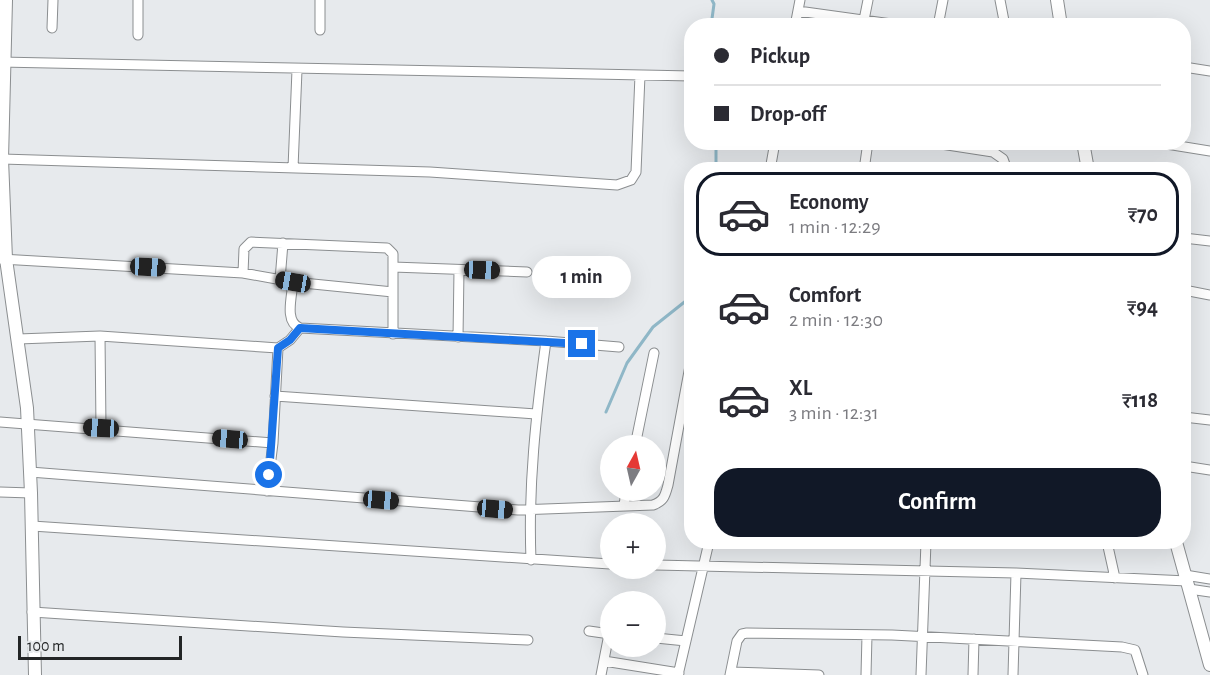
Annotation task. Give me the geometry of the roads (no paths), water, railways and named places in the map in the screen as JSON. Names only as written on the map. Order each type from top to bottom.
[{"type":"street","points":[[6,0],[1,62],[3,259],[6,297],[18,339],[28,425],[32,493],[32,612],[35,675]]},
{"type":"street","points":[[52,28],[53,0]]},
{"type":"street","points":[[138,0],[138,35]]},
{"type":"street","points":[[320,30],[321,0]]},
{"type":"street","points":[[797,18],[800,0]]},
{"type":"street","points":[[864,18],[868,0]]},
{"type":"street","points":[[940,18],[943,0]]},
{"type":"street","points":[[1000,0],[1003,18]]},
{"type":"street","points":[[1057,0],[1059,18]]},
{"type":"street","points":[[798,11],[849,18]]},
{"type":"street","points":[[1,62],[297,70],[684,76]]},
{"type":"street","points":[[1191,68],[1210,71]]},
{"type":"street","points":[[293,168],[297,70]]},
{"type":"street","points":[[2,159],[430,172],[624,183],[631,180],[636,172],[640,75]]},
{"type":"street","points":[[1191,148],[1210,151]]},
{"type":"street","points":[[980,150],[993,152],[1004,162]]},
{"type":"street","points":[[1191,239],[1210,241]]},
{"type":"street","points":[[243,273],[247,245],[251,242],[387,248],[393,254],[393,334]]},
{"type":"street","points":[[280,280],[283,243]]},
{"type":"street","points":[[3,259],[243,273],[293,282],[393,292]]},
{"type":"street","points":[[393,267],[527,272]]},
{"type":"street","points":[[458,337],[459,270]]},
{"type":"street","points":[[293,282],[290,318],[295,326],[300,328],[619,347]]},
{"type":"street","points":[[1191,291],[1210,295]]},
{"type":"street","points":[[18,339],[100,336],[278,348],[290,340],[300,328]]},
{"type":"street","points":[[100,336],[101,428]]},
{"type":"street","points":[[531,560],[529,511],[536,414],[546,341]]},
{"type":"street","points":[[267,491],[273,443],[278,348]]},
{"type":"street","points":[[636,435],[654,353]]},
{"type":"street","points":[[275,396],[536,414]]},
{"type":"street","points":[[30,472],[529,511],[653,505],[665,497],[684,397]]},
{"type":"street","points":[[1191,418],[1210,419]]},
{"type":"street","points":[[0,422],[273,443]]},
{"type":"street","points":[[1191,467],[1210,470]]},
{"type":"street","points":[[0,492],[32,493]]},
{"type":"street","points":[[624,506],[625,501]]},
{"type":"street","points":[[32,526],[600,563]]},
{"type":"street","points":[[604,661],[679,674],[707,549]]},
{"type":"street","points":[[921,675],[926,549]]},
{"type":"street","points":[[1109,549],[1115,578]]},
{"type":"street","points":[[1178,549],[1210,665]]},
{"type":"street","points":[[666,565],[1016,573],[1187,582],[1210,579]]},
{"type":"street","points":[[1013,675],[1016,573]]},
{"type":"street","points":[[1187,582],[1210,592]]},
{"type":"street","points":[[32,612],[343,632],[528,640]]},
{"type":"street","points":[[590,631],[600,632]]},
{"type":"street","points":[[819,675],[731,673],[737,641],[742,634],[924,636],[1130,648],[1138,655],[1143,675]]},
{"type":"street","points":[[866,675],[867,635]]},
{"type":"street","points":[[666,639],[686,641]]},
{"type":"street","points":[[973,675],[974,639]]},
{"type":"street","points":[[600,675],[605,657]]},
{"type":"waterway","points":[[712,0],[714,4],[712,18]]},
{"type":"waterway","points":[[716,150],[716,162]]},
{"type":"waterway","points":[[606,412],[627,363],[653,327],[684,302]]}]
